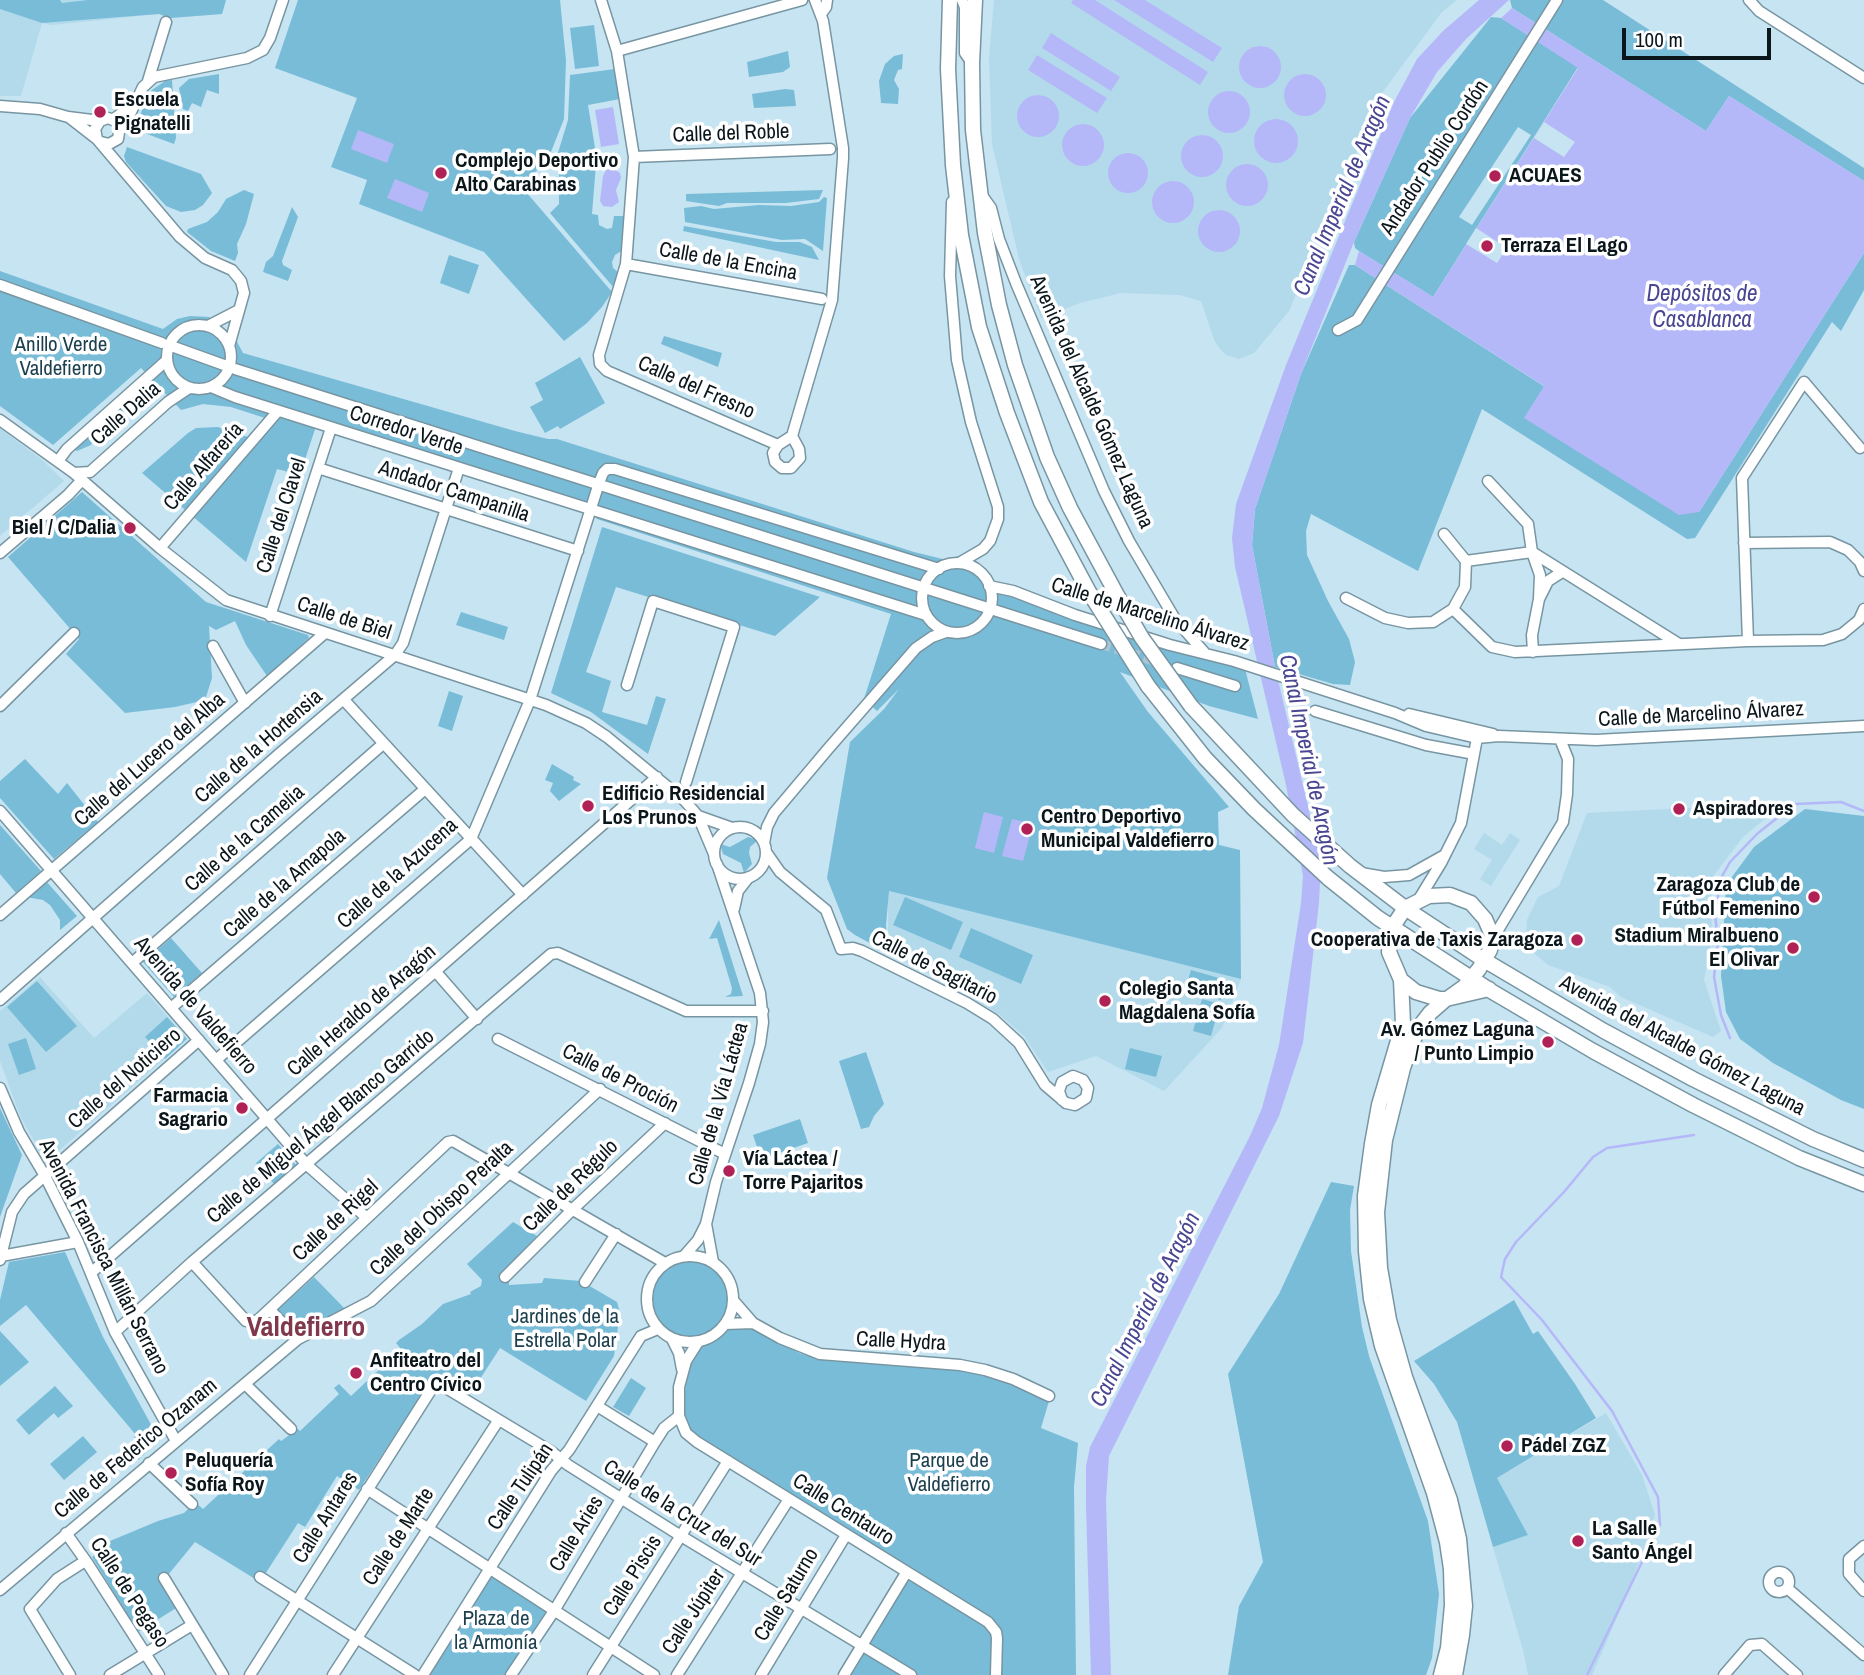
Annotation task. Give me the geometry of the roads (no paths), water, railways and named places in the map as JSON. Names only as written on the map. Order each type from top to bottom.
[{"type":"main road","name":"Avenida del Alcalde Gómez Laguna","points":[[950,0],[948,69],[953,164],[961,235],[983,339],[1007,413],[1041,502],[1089,592],[1147,686],[1205,758],[1254,810],[1341,890],[1392,928],[1593,1051],[1799,1158],[1864,1184]]},
{"type":"main road","name":"Avenida del Alcalde Gómez Laguna","points":[[975,0],[973,130],[979,192],[990,266],[1025,397],[1047,457],[1070,508],[1142,638],[1191,706],[1293,816],[1355,870],[1405,908],[1484,960],[1604,1031],[1813,1139],[1864,1160]]},
{"type":"main road","points":[[1441,1675],[1452,1616],[1450,1557],[1434,1493],[1394,1384],[1378,1329],[1371,1299],[1365,1196],[1379,1105],[1403,1024],[1401,980],[1389,951],[1392,928],[1405,908],[1419,899],[1443,895],[1471,903],[1485,919],[1492,940],[1472,979],[1430,1013],[1418,1030],[1403,1068],[1385,1140],[1377,1212],[1380,1268],[1388,1320],[1405,1377],[1450,1500],[1462,1552],[1465,1606],[1455,1675]]},
{"type":"main road","points":[[1401,980],[1416,992],[1430,997],[1448,998],[1489,989]]},
{"type":"street","points":[[148,81],[163,74],[256,55],[267,45],[284,0]]},
{"type":"street","points":[[601,0],[617,51],[634,157],[626,264]]},
{"type":"street","points":[[792,436],[800,453],[795,466],[778,466],[773,453],[778,445],[792,436],[832,300],[843,158],[821,14],[815,0]]},
{"type":"street","points":[[821,14],[827,0]]},
{"type":"street","name":"Avenida del Alcalde Gómez Laguna","points":[[962,0],[965,7],[965,53],[972,63]]},
{"type":"street","name":"Andador Publio Cordón","points":[[1338,330],[1357,320],[1558,0]]},
{"type":"street","points":[[1749,0],[1759,11],[1864,78]]},
{"type":"street","points":[[617,51],[802,1]]},
{"type":"street","points":[[116,123],[136,101],[148,81],[166,22]]},
{"type":"street","points":[[0,106],[40,109],[68,117],[100,121],[105,119],[116,123]]},
{"type":"street","points":[[68,117],[99,140],[109,144],[120,136],[116,123]]},
{"type":"street","points":[[100,121],[95,129],[109,155],[183,242],[205,258],[237,275],[244,290],[229,346]]},
{"type":"street","points":[[116,140],[123,169]]},
{"type":"street","name":"Calle del Roble","points":[[634,157],[830,149]]},
{"type":"street","name":"Avenida del Alcalde Gómez Laguna","points":[[953,164],[950,276],[957,359],[971,422],[998,507],[998,519],[990,541],[983,549],[959,564]]},
{"type":"street","name":"Avenida del Alcalde Gómez Laguna","points":[[979,192],[991,208],[999,239],[1016,283],[1104,491],[1129,541],[1175,619],[1190,640],[1206,654]]},
{"type":"street","name":"Calle de la Encina","points":[[626,264],[822,299]]},
{"type":"street","name":"Calle del Fresno","points":[[626,264],[599,355],[600,364],[607,371],[778,445]]},
{"type":"street","points":[[0,285],[162,343]]},
{"type":"street","points":[[208,326],[239,310]]},
{"type":"street","points":[[189,388],[177,380],[167,360],[169,346],[176,334],[193,325],[208,326],[223,335],[229,346],[229,367],[222,379],[211,387]]},
{"type":"street","points":[[174,347],[224,365]]},
{"type":"street","name":"Calle Dalia","points":[[58,461],[67,449],[167,360]]},
{"type":"street","name":"Corredor Verde","points":[[235,369],[924,587],[991,604]]},
{"type":"street","points":[[1748,641],[1742,478],[1804,382],[1860,448]]},
{"type":"street","name":"Corredor Verde","points":[[189,388],[211,387],[278,411],[927,617],[946,632]]},
{"type":"street","name":"Calle Dalia","points":[[0,553],[68,495],[168,402],[189,388]]},
{"type":"street","name":"Calle Alfarería","points":[[160,548],[278,411]]},
{"type":"street","name":"Calle de Biel","points":[[0,420],[84,478],[160,548],[220,597],[270,616],[530,699],[586,723],[607,737],[673,789],[698,816],[716,859],[760,993]]},
{"type":"street","name":"Calle del Clavel","points":[[270,616],[331,428]]},
{"type":"street","name":"Andador Campanilla","points":[[318,468],[578,551]]},
{"type":"street","name":"Calle de la Hortensia","points":[[0,1000],[395,655],[403,643],[459,468]]},
{"type":"street","points":[[590,510],[605,471],[615,469],[939,569]]},
{"type":"street","points":[[1488,481],[1528,524],[1532,552],[1540,575],[1539,599],[1532,635],[1533,652]]},
{"type":"street","name":"Calle de la Azucena","points":[[216,1060],[471,839],[530,699],[590,510]]},
{"type":"street","points":[[1346,598],[1385,618],[1408,624],[1433,622],[1453,609],[1465,587],[1466,561],[1444,534]]},
{"type":"street","points":[[1744,543],[1830,542],[1848,550],[1864,570]]},
{"type":"street","points":[[1466,561],[1532,552],[1679,644]]},
{"type":"street","points":[[734,912],[736,896],[765,859],[767,827],[774,813],[916,648],[932,636],[974,629],[982,623],[991,604],[989,586],[980,572],[959,564],[939,569],[927,580],[922,601],[927,617],[916,648]]},
{"type":"street","points":[[1539,599],[1548,582],[1562,572]]},
{"type":"street","name":"Calle de Marcelino Álvarez","points":[[989,586],[1395,713],[1499,736]]},
{"type":"street","points":[[991,604],[1013,592]]},
{"type":"street","points":[[627,685],[653,601],[734,628],[686,782]]},
{"type":"street","name":"Calle de Marcelino Álvarez","points":[[991,604],[1101,643]]},
{"type":"street","points":[[1453,609],[1492,647],[1515,652],[1823,640],[1842,634],[1859,620],[1864,609]]},
{"type":"street","points":[[0,706],[74,633]]},
{"type":"street","name":"Calle del Lucero del Alba","points":[[0,915],[325,633]]},
{"type":"street","points":[[213,646],[245,703]]},
{"type":"street","name":"Calle de Marcelino Álvarez","points":[[1177,668],[1235,686]]},
{"type":"street","points":[[344,700],[523,895]]},
{"type":"street","points":[[1315,711],[1426,745],[1469,753]]},
{"type":"street","name":"Calle de Marcelino Álvarez","points":[[1395,713],[1426,726],[1477,738],[1499,736],[1581,740],[1864,726]]},
{"type":"street","points":[[1419,899],[1458,832],[1464,814],[1477,738]]},
{"type":"street","points":[[1492,940],[1563,822],[1568,759],[1560,739]]},
{"type":"street","points":[[1568,759],[1581,740]]},
{"type":"street","name":"Calle de la Camelia","points":[[132,963],[383,744]]},
{"type":"street","name":"Calle Heraldo de Aragón","points":[[92,1272],[657,777]]},
{"type":"street","name":"Calle de la Amapola","points":[[171,1008],[424,790]]},
{"type":"street","name":"Avenida de Valdefierro","points":[[0,811],[307,1165],[367,1218]]},
{"type":"street","points":[[774,813],[746,827],[732,828],[721,835],[716,859],[730,877],[780,872]]},
{"type":"street","name":"Calle de Biel","points":[[698,816],[732,828]]},
{"type":"street","points":[[746,827],[759,835],[765,848]]},
{"type":"street","name":"Calle de Sagitario","points":[[765,848],[780,872],[826,910],[841,949],[853,948],[862,951],[981,1011],[1019,1043],[1045,1086],[1062,1100]]},
{"type":"street","points":[[1355,870],[1384,877],[1409,875],[1443,856]]},
{"type":"street","name":"Calle de Miguel Ángel Blanco Garrido","points":[[115,1332],[192,1262],[554,953],[687,1012],[763,1011]]},
{"type":"street","points":[[436,972],[477,1019]]},
{"type":"street","name":"Calle de la Vía Láctea","points":[[684,1256],[698,1240],[706,1224],[760,1044],[763,1011],[760,993]]},
{"type":"street","name":"Calle de Proción","points":[[498,1039],[725,1154]]},
{"type":"street","name":"Calle del Noticiero","points":[[1,1258],[12,1212],[24,1194],[199,1040]]},
{"type":"street","points":[[1041,1079],[1066,1079],[1073,1076],[1083,1080],[1088,1093],[1084,1101],[1075,1105],[1062,1100],[1060,1086],[1066,1079]]},
{"type":"street","name":"Avenida Francisca Millán Serrano","points":[[0,1088],[19,1132],[45,1176],[78,1242],[115,1332],[176,1441]]},
{"type":"street","name":"Calle del Obispo Peralta","points":[[298,1339],[371,1301],[600,1090]]},
{"type":"street","name":"Calle de Régulo","points":[[505,1278],[573,1209],[665,1123]]},
{"type":"street","name":"Calle de Rigel","points":[[192,1262],[246,1321],[257,1321],[450,1141],[509,1172]]},
{"type":"street","points":[[509,1172],[665,1262]]},
{"type":"street","name":"Calle de la Vía Láctea","points":[[706,1224],[713,1262]]},
{"type":"street","points":[[585,1282],[616,1234]]},
{"type":"street","points":[[1,1258],[78,1242]]},
{"type":"street","points":[[684,1256],[699,1256],[713,1262],[730,1282],[733,1300],[725,1324],[714,1335],[698,1342],[672,1339],[658,1329],[649,1314],[647,1290],[654,1274],[665,1262],[684,1256]]},
{"type":"street","name":"Calle Hydra","points":[[733,1300],[753,1323],[780,1338],[820,1354],[960,1365],[1013,1379],[1049,1396]]},
{"type":"street","points":[[270,1310],[298,1339]]},
{"type":"street","points":[[725,1324],[753,1323]]},
{"type":"street","name":"Calle Tulipán","points":[[423,1675],[551,1471],[597,1406],[640,1336],[658,1329]]},
{"type":"street","name":"Calle de Federico Ozanam","points":[[0,1590],[298,1339]]},
{"type":"street","points":[[672,1339],[679,1353],[682,1371]]},
{"type":"street","points":[[679,1416],[682,1371],[698,1342]]},
{"type":"street","name":"Calle de la Cruz del Sur","points":[[436,1382],[621,1499],[911,1675]]},
{"type":"street","name":"Calle Antares","points":[[250,1675],[436,1382]]},
{"type":"street","points":[[245,1384],[291,1429]]},
{"type":"street","points":[[597,1406],[655,1442]]},
{"type":"street","name":"Calle Aries","points":[[512,1675],[554,1611],[664,1428],[679,1416]]},
{"type":"street","name":"Calle Centauro","points":[[679,1416],[691,1438],[992,1626],[997,1638],[996,1675]]},
{"type":"street","name":"Calle de Marte","points":[[333,1675],[498,1421]]},
{"type":"street","name":"Calle Piscis","points":[[593,1675],[728,1461]]},
{"type":"street","points":[[149,1463],[192,1504]]},
{"type":"street","points":[[367,1489],[654,1675]]},
{"type":"street","name":"Calle Júpiter","points":[[677,1675],[789,1499]]},
{"type":"street","name":"Calle de Pegaso","points":[[66,1533],[159,1675]]},
{"type":"street","name":"Calle Saturno","points":[[761,1675],[846,1535]]},
{"type":"street","points":[[1864,1546],[1849,1559],[1849,1574],[1864,1591]]},
{"type":"street","points":[[70,1675],[30,1609],[57,1579],[82,1563]]},
{"type":"street","points":[[844,1675],[906,1573]]},
{"type":"street","points":[[260,1577],[415,1675]]},
{"type":"street","points":[[164,1578],[223,1675]]},
{"type":"street","points":[[1787,1588],[1864,1655]]},
{"type":"street","points":[[110,1675],[192,1625]]},
{"type":"street","points":[[1724,1675],[1750,1645],[1762,1644],[1797,1675]]},
{"type":"water","points":[[1073,0],[1095,0],[1208,72],[1200,85],[1071,3]]},
{"type":"water","points":[[1114,0],[1145,0],[1222,48],[1213,62]]},
{"type":"water","name":"Canal Imperial de Aragón","points":[[1479,0],[1509,0],[1466,39],[1437,72],[1410,118],[1354,242],[1301,374],[1255,509],[1252,545],[1275,667],[1321,861],[1319,903],[1303,1043],[1279,1116],[1109,1456],[1106,1500],[1111,1675],[1091,1675],[1086,1507],[1086,1466],[1090,1447],[1262,1108],[1279,1045],[1301,903],[1303,876],[1286,785],[1235,567],[1232,538],[1236,504],[1286,365],[1394,102],[1417,59],[1443,31]]},
{"type":"water","name":"Depósitos de Casablanca","points":[[1512,8],[1706,131],[1729,96],[1864,181],[1864,253],[1699,512],[1679,515],[1524,418],[1544,386],[1355,265],[1359,251],[1433,297],[1578,68],[1501,18]]},
{"type":"water","points":[[1051,33],[1120,77],[1111,91],[1042,48]]},
{"type":"water","points":[[1260,46],[1275,52],[1281,67],[1275,82],[1260,88],[1245,82],[1239,67],[1245,52]]},
{"type":"water","points":[[1037,55],[1107,98],[1097,113],[1028,70]]},
{"type":"water","points":[[1305,74],[1320,80],[1326,95],[1320,110],[1305,116],[1290,110],[1284,95],[1290,80]]},
{"type":"water","points":[[1229,91],[1244,97],[1250,112],[1244,127],[1229,133],[1214,127],[1208,112],[1214,97]]},
{"type":"water","points":[[1038,95],[1053,101],[1059,116],[1053,131],[1038,137],[1023,131],[1017,116],[1023,101]]},
{"type":"water","points":[[613,107],[619,144],[601,147],[595,110]]},
{"type":"water","points":[[1276,119],[1291,126],[1298,141],[1291,156],[1276,163],[1261,156],[1254,141],[1261,126]]},
{"type":"water","points":[[1083,124],[1098,130],[1104,145],[1098,160],[1083,166],[1068,160],[1062,145],[1068,130]]},
{"type":"water","points":[[358,130],[394,144],[387,163],[351,149]]},
{"type":"water","points":[[1202,135],[1217,141],[1223,156],[1217,171],[1202,177],[1187,171],[1181,156],[1187,141]]},
{"type":"water","points":[[1128,153],[1136,154],[1142,159],[1147,165],[1147,181],[1142,187],[1136,192],[1128,193],[1120,192],[1114,187],[1109,181],[1108,173],[1109,165],[1114,159],[1120,154]]},
{"type":"water","points":[[1247,164],[1262,170],[1268,185],[1262,200],[1247,206],[1232,200],[1226,185],[1232,170]]},
{"type":"water","points":[[612,168],[620,173],[621,178],[616,190],[619,202],[612,207],[603,206],[600,201],[603,176],[606,170]]},
{"type":"water","points":[[395,179],[429,193],[422,212],[387,198]]},
{"type":"water","points":[[1173,181],[1188,187],[1194,202],[1188,217],[1173,223],[1158,217],[1152,202],[1158,187]]},
{"type":"water","points":[[1219,210],[1234,216],[1240,231],[1234,246],[1219,252],[1204,246],[1198,231],[1204,216]]},
{"type":"water","points":[[984,812],[1003,817],[994,853],[975,848]]},
{"type":"water","points":[[1012,819],[1033,824],[1023,861],[1002,856]]},
{"type":"waterway","points":[[1730,1038],[1721,1015],[1714,977],[1718,941],[1715,914],[1721,878],[1730,862],[1758,833],[1795,804],[1841,802],[1864,811]]},
{"type":"waterway","points":[[1587,1675],[1660,1525],[1658,1497],[1612,1411],[1542,1320],[1501,1277],[1505,1259],[1516,1242],[1593,1157],[1607,1148],[1694,1135]]},
{"type":"tunnel","points":[[1101,644],[1161,663]]},
{"type":"place","name":"Escuela Pignatelli","points":[[100,112]]},
{"type":"place","name":"Complejo Deportivo Alto Carabinas","points":[[441,173]]},
{"type":"place","name":"ACUAES","points":[[1495,176]]},
{"type":"place","name":"Terraza El Lago","points":[[1487,246]]},
{"type":"place","name":"Biel / C/Dalia","points":[[130,528]]},
{"type":"place","name":"Edificio Residencial Los Prunos","points":[[588,806]]},
{"type":"place","name":"Aspiradores","points":[[1679,809]]},
{"type":"place","name":"Centro Deportivo Municipal Valdefierro","points":[[1027,829]]},
{"type":"place","name":"Zaragoza Club de Fútbol Femenino","points":[[1814,897]]},
{"type":"place","name":"Cooperativa de Taxis Zaragoza","points":[[1577,940]]},
{"type":"place","name":"Stadium Miralbueno El Olivar","points":[[1793,948]]},
{"type":"place","name":"Colegio Santa Magdalena Sofía","points":[[1105,1001]]},
{"type":"place","name":"Av. Gómez Laguna / Punto Limpio","points":[[1548,1042]]},
{"type":"place","name":"Farmacia Sagrario","points":[[242,1108]]},
{"type":"place","name":"Vía Láctea / Torre Pajaritos","points":[[729,1171]]},
{"type":"place","name":"Anfiteatro del Centro Cívico","points":[[356,1373]]},
{"type":"place","name":"Pádel ZGZ","points":[[1507,1446]]},
{"type":"place","name":"Peluquería Sofía Roy","points":[[171,1473]]},
{"type":"place","name":"La Salle Santo Ángel","points":[[1578,1541]]},
{"type":"district","name":"Valdefierro","points":[[306,1328]]},
{"type":"park label","name":"Anillo Verde Valdefierro","points":[[61,357]]},
{"type":"park label","name":"Jardines de la Estrella Polar","points":[[565,1329]]},
{"type":"park label","name":"Parque de Valdefierro","points":[[949,1473]]},
{"type":"park label","name":"Plaza de la Armonía","points":[[496,1631]]}]
